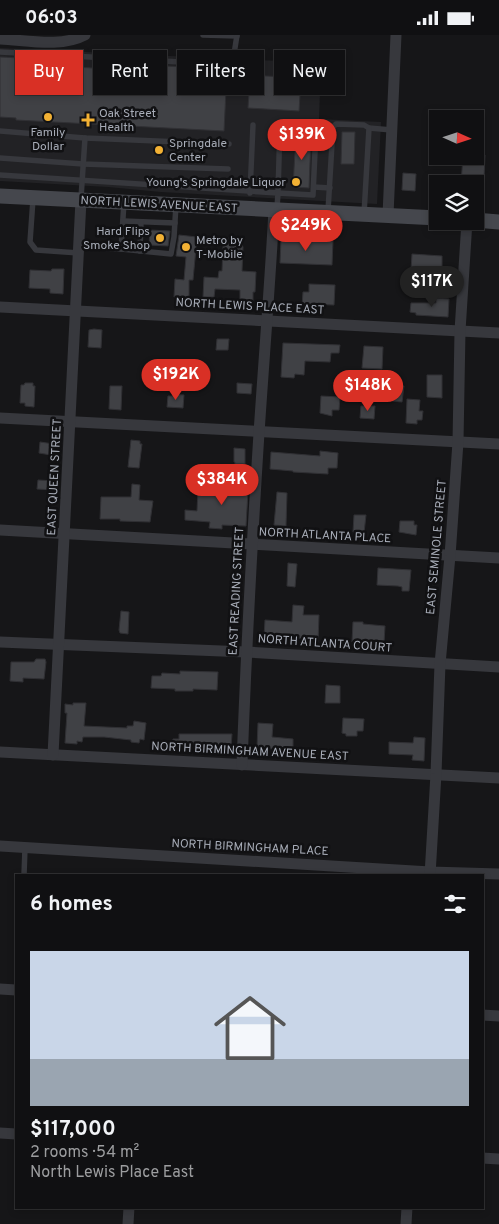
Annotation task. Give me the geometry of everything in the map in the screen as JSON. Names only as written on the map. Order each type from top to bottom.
[{"type":"main road","name":"NORTH LEWIS AVENUE EAST","points":[[0,196],[429,217]]},
{"type":"main road","points":[[484,221],[499,222]]},
{"type":"street","points":[[0,39],[39,38],[58,42],[85,35]]},
{"type":"street","points":[[388,215],[396,35]]},
{"type":"street","name":"EAST QUEEN STREET","points":[[53,755],[81,200]]},
{"type":"street","name":"EAST READING STREET","points":[[242,765],[246,652],[259,432],[268,321],[272,233],[276,210]]},
{"type":"street","name":"EAST SEMINOLE STREET","points":[[430,873],[440,664],[458,442],[460,331],[466,230]]},
{"type":"street","name":"NORTH LEWIS PLACE EAST","points":[[0,307],[499,333]]},
{"type":"street","points":[[0,418],[499,445]]},
{"type":"street","name":"NORTH ATLANTA PLACE","points":[[0,530],[499,558]]},
{"type":"street","name":"NORTH ATLANTA COURT","points":[[0,642],[246,652],[499,667]]},
{"type":"street","name":"NORTH BIRMINGHAM AVENUE EAST","points":[[0,752],[499,778]]},
{"type":"street","name":"NORTH BIRMINGHAM PLACE","points":[[0,846],[464,874]]},
{"type":"street","name":"NORTH BIRMINGHAM PLACE","points":[[484,875],[499,875]]},
{"type":"street","points":[[0,989],[15,989]]},
{"type":"street","points":[[484,1015],[499,1016]]},
{"type":"street","points":[[0,1133],[15,1134]]},
{"type":"street","points":[[484,1158],[499,1159]]},
{"type":"street","points":[[128,1209],[128,1224]]},
{"type":"street","points":[[406,1224],[407,1209]]},
{"type":"lane","points":[[203,35],[237,36],[234,50]]},
{"type":"lane","points":[[0,52],[177,62]]},
{"type":"lane","points":[[272,233],[325,234],[328,232],[330,228],[333,127],[336,124],[364,125],[368,129],[392,130]]},
{"type":"lane","points":[[250,193],[253,125]]},
{"type":"lane","points":[[276,210],[280,125]]},
{"type":"lane","points":[[0,175],[82,179],[250,193],[313,195],[316,130],[314,125]]},
{"type":"lane","points":[[364,214],[368,129]]},
{"type":"lane","points":[[0,131],[85,138],[229,144]]},
{"type":"lane","points":[[81,200],[85,138]]},
{"type":"lane","points":[[0,158],[83,164],[228,169]]},
{"type":"lane","points":[[314,187],[330,188]]},
{"type":"lane","points":[[33,197],[30,242],[36,250],[121,249],[171,254],[176,205]]},
{"type":"lane","points":[[121,249],[124,203]]},
{"type":"lane","points":[[123,221],[175,223]]},
{"type":"lane","points":[[140,251],[141,222]]},
{"type":"lane","points":[[24,874],[25,847]]},
{"type":"shaded area","name":"Springdale Center","points":[[0,48],[43,50],[15,50],[15,95],[83,95],[83,52],[93,52],[93,95],[167,95],[167,56],[177,56],[177,95],[264,95],[264,60],[274,61],[274,95],[320,95],[319,119],[381,122],[377,204],[0,181]]},
{"type":"building","points":[[0,57],[15,58],[15,95],[83,95],[83,67],[93,68],[93,95],[167,95],[167,66],[177,67],[177,95],[226,95],[224,131],[16,120],[16,118],[0,117]]},
{"type":"building","points":[[264,76],[274,76],[274,95],[300,95],[299,111],[248,108],[249,95],[264,95]]},
{"type":"building","points":[[342,132],[355,132],[354,164],[341,164]]},
{"type":"building","points":[[296,134],[311,135],[309,188],[293,187]]},
{"type":"building","points":[[485,155],[484,178],[484,175],[462,175],[462,165],[484,165]]},
{"type":"building","points":[[403,173],[416,174],[415,191],[402,190]]},
{"type":"building","name":"Hard Flips Smoke Shop","points":[[150,230],[170,231],[168,246],[149,245]]},
{"type":"building","points":[[179,235],[197,237],[193,280],[189,280],[189,298],[174,297],[175,279],[184,280],[186,257],[176,256]]},
{"type":"building","points":[[228,238],[239,239],[243,247],[242,271],[256,272],[253,302],[240,301],[240,290],[215,289],[214,297],[203,297],[204,277],[218,278],[219,271],[222,271],[223,246]]},
{"type":"building","points":[[281,239],[333,241],[332,265],[280,263]]},
{"type":"building","points":[[412,254],[442,256],[442,271],[411,270]]},
{"type":"building","points":[[52,269],[64,269],[63,294],[50,293],[50,289],[29,288],[30,270],[51,271]]},
{"type":"building","points":[[309,284],[335,285],[334,305],[310,304],[310,307],[302,306],[303,292],[309,292]]},
{"type":"building","points":[[436,298],[449,299],[448,317],[416,315],[416,313],[410,312],[411,303],[436,303]]},
{"type":"building","points":[[89,330],[102,330],[101,348],[88,347]]},
{"type":"building","points":[[217,339],[229,339],[228,350],[216,350]]},
{"type":"building","points":[[283,343],[340,345],[339,353],[331,353],[330,362],[305,361],[304,375],[295,374],[294,378],[281,377]]},
{"type":"building","points":[[364,346],[383,347],[382,369],[362,368]]},
{"type":"building","points":[[427,375],[442,375],[442,398],[427,397]]},
{"type":"building","points":[[33,383],[33,386],[35,386],[34,407],[25,406],[25,403],[20,403],[21,385]]},
{"type":"building","points":[[237,383],[252,384],[251,394],[237,393]]},
{"type":"building","points":[[396,385],[404,386],[402,402],[392,401],[393,388],[395,389]]},
{"type":"building","points":[[110,386],[122,386],[121,410],[109,409]]},
{"type":"building","points":[[173,394],[184,395],[183,408],[167,407],[168,396],[173,396]]},
{"type":"building","points":[[321,396],[340,397],[339,410],[332,410],[332,416],[320,413]]},
{"type":"building","points":[[407,399],[420,400],[419,411],[423,411],[422,420],[417,420],[417,424],[406,423]]},
{"type":"building","points":[[361,406],[375,406],[374,419],[360,418]]},
{"type":"building","points":[[131,440],[140,441],[140,444],[142,444],[139,468],[128,467]]},
{"type":"building","points":[[40,442],[54,444],[54,447],[58,447],[57,456],[39,453]]},
{"type":"building","points":[[234,448],[245,449],[245,464],[235,464]]},
{"type":"building","points":[[320,451],[338,453],[337,468],[328,468],[328,474],[270,469],[271,452],[320,456]]},
{"type":"building","points":[[239,474],[249,474],[246,526],[222,525],[222,529],[209,528],[210,522],[185,520],[185,510],[197,511],[198,489],[239,490]]},
{"type":"building","points":[[38,480],[55,481],[54,490],[37,489]]},
{"type":"building","points":[[132,484],[140,485],[139,500],[153,501],[150,522],[100,519],[101,497],[131,497]]},
{"type":"building","points":[[277,492],[287,493],[286,526],[274,525]]},
{"type":"building","points":[[354,515],[366,515],[364,533],[353,532]]},
{"type":"building","points":[[400,521],[414,521],[414,525],[417,525],[416,535],[399,532]]},
{"type":"building","points":[[288,563],[297,564],[295,587],[287,586]]},
{"type":"building","points":[[378,568],[411,570],[409,591],[402,591],[402,587],[398,586],[377,585]]},
{"type":"building","points":[[293,605],[304,606],[303,615],[319,615],[318,642],[307,641],[307,639],[278,637],[278,641],[267,640],[264,637],[265,620],[292,622]]},
{"type":"building","points":[[121,611],[129,612],[128,634],[120,633],[119,630]]},
{"type":"building","points":[[353,622],[385,626],[384,643],[352,642]]},
{"type":"building","points":[[36,659],[45,659],[44,679],[23,678],[23,682],[10,681],[11,662],[34,662]]},
{"type":"building","points":[[180,671],[218,672],[217,690],[193,689],[193,691],[175,691],[175,689],[151,688],[152,676],[161,676],[162,673],[180,674]]},
{"type":"building","points":[[326,685],[340,686],[340,703],[325,703]]},
{"type":"building","points":[[73,703],[86,703],[84,726],[127,728],[127,726],[133,726],[134,721],[146,723],[144,740],[140,739],[139,743],[131,742],[131,740],[104,737],[83,737],[82,742],[77,741],[77,744],[65,743],[67,713],[65,713],[65,704],[73,705]]},
{"type":"building","points":[[343,718],[364,719],[363,731],[357,731],[357,736],[346,736],[346,734],[342,733]]},
{"type":"building","points":[[258,723],[273,724],[272,737],[293,739],[293,750],[257,748]]},
{"type":"building","points":[[179,734],[232,734],[231,748],[230,751],[172,746],[173,739],[179,739]]},
{"type":"building","points":[[414,737],[425,738],[424,761],[412,760],[413,755],[389,754],[389,742],[413,743]]},
{"type":"place","name":"Family Dollar","points":[[48,117]]},
{"type":"place","name":"Oak Street Health","points":[[88,120]]},
{"type":"place","name":"Springdale Center","points":[[159,150]]},
{"type":"place","name":"Young's Springdale Liquor","points":[[296,182]]},
{"type":"place","name":"Hard Flips Smoke Shop","points":[[160,238]]},
{"type":"place","name":"Metro by T-Mobile","points":[[186,247]]}]
